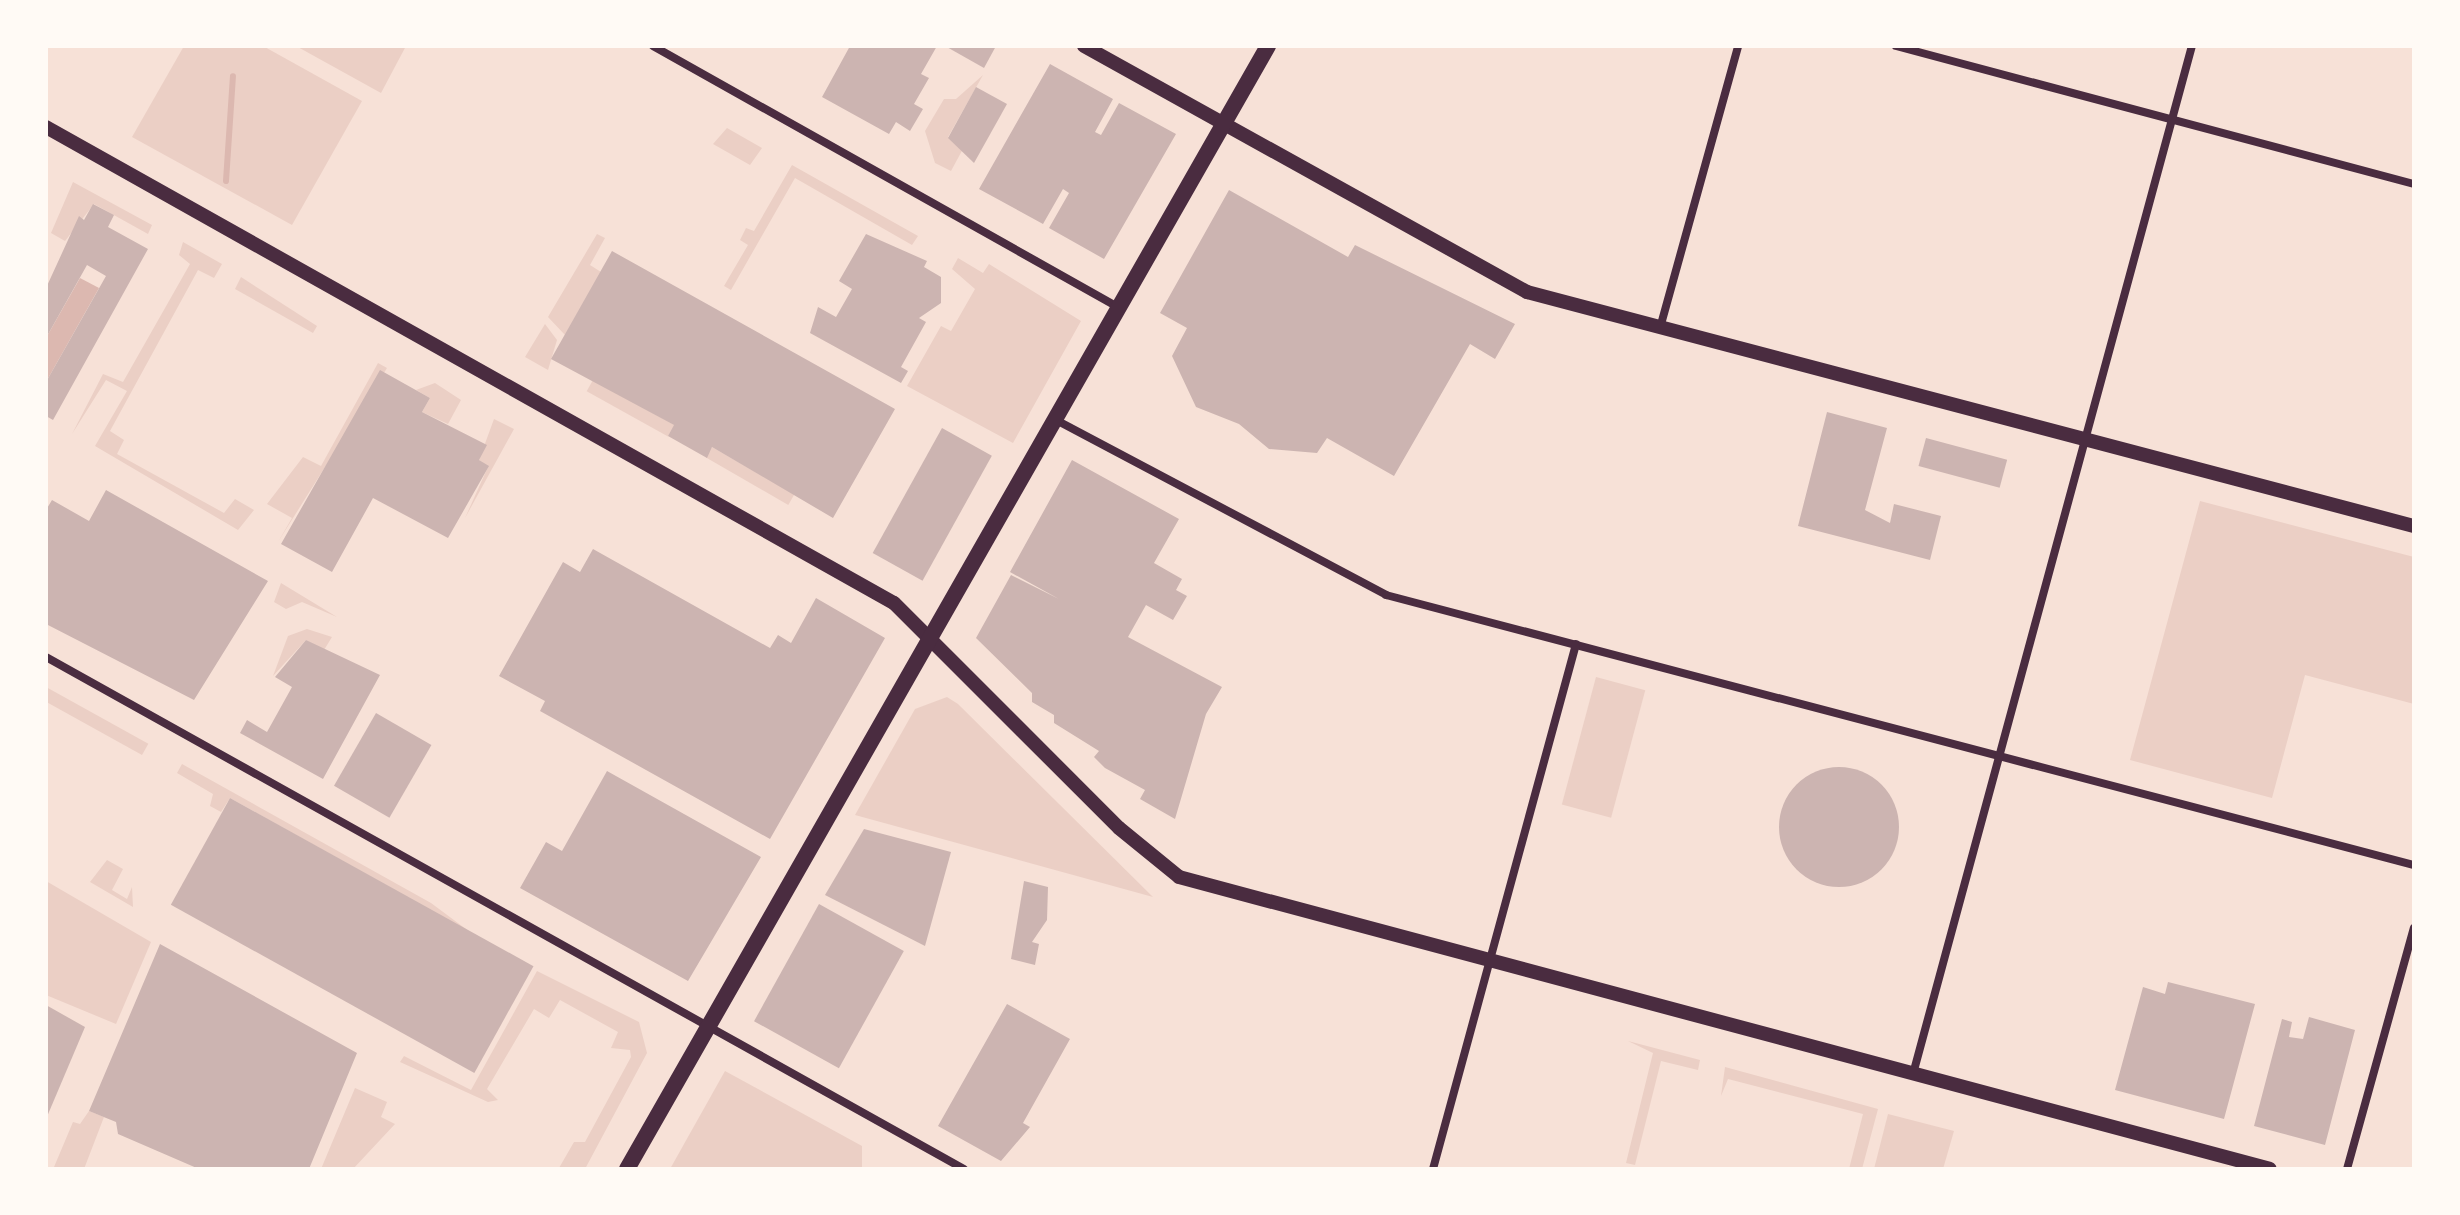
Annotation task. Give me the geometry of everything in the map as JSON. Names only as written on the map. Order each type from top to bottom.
[{"type":"main road","points":[[1084,46],[1527,292],[2414,526]]},
{"type":"main road","points":[[627,1169],[1268,46]]},
{"type":"main road","points":[[46,127],[876,592],[932,638],[1160,866],[1489,963],[2270,1169]]},
{"type":"street","points":[[653,46],[1119,308]]},
{"type":"street","points":[[1660,329],[1738,46]]},
{"type":"street","points":[[1896,46],[2414,184]]},
{"type":"street","points":[[1913,1075],[2089,440],[2192,46]]},
{"type":"street","points":[[1056,420],[1359,585],[2414,865]]},
{"type":"street","points":[[1433,1169],[1576,644]]},
{"type":"street","points":[[46,657],[964,1169]]},
{"type":"street","points":[[2347,1169],[2414,928]]},
{"type":"shaded area","points":[[184,46],[263,46],[362,101],[292,225],[132,137]]},
{"type":"shaded area","points":[[296,46],[406,46],[381,93]]},
{"type":"shaded area","points":[[983,75],[948,137],[964,147],[951,171],[935,163],[925,131],[944,99],[956,99]]},
{"type":"shaded area","points":[[727,128],[762,148],[750,165],[713,144]]},
{"type":"shaded area","points":[[792,165],[918,236],[912,245],[795,178],[731,290],[724,286],[748,245],[740,240],[746,228],[754,231]]},
{"type":"shaded area","points":[[73,182],[152,225],[148,234],[94,204],[65,241],[51,233]]},
{"type":"shaded area","points":[[597,234],[605,238],[590,265],[601,272],[565,335],[548,317]]},
{"type":"shaded area","points":[[183,242],[222,264],[214,278],[198,270],[110,431],[124,440],[117,454],[224,513],[235,499],[254,510],[238,530],[95,446],[127,391],[106,380],[72,434],[103,374],[123,382],[190,264],[179,255]]},
{"type":"shaded area","points":[[958,258],[983,273],[989,264],[1081,321],[1013,443],[907,386],[941,326],[951,331],[975,289],[952,269]]},
{"type":"shaded area","points":[[241,277],[317,326],[313,333],[235,289]]},
{"type":"shaded area","points":[[80,278],[99,288],[46,382],[46,338]]},
{"type":"shaded area","points":[[545,324],[557,340],[548,370],[525,357]]},
{"type":"shaded area","points":[[378,363],[387,368],[278,542],[292,518],[267,504],[303,457],[321,466]]},
{"type":"shaded area","points":[[593,380],[674,425],[668,436],[587,391]]},
{"type":"shaded area","points":[[435,383],[461,400],[448,424],[422,412],[430,398],[416,390]]},
{"type":"shaded area","points":[[494,419],[514,429],[465,518],[488,467],[479,460]]},
{"type":"shaded area","points":[[712,447],[794,494],[788,505],[706,457]]},
{"type":"shaded area","points":[[2200,501],[2414,557],[2414,704],[2305,675],[2272,798],[2130,760]]},
{"type":"shaded area","points":[[281,583],[337,617],[302,602],[286,609],[274,602]]},
{"type":"shaded area","points":[[307,629],[332,637],[324,650],[306,640],[273,676],[288,636]]},
{"type":"shaded area","points":[[1596,677],[1645,690],[1611,818],[1562,805]]},
{"type":"shaded area","points":[[46,687],[148,744],[142,755],[46,702]]},
{"type":"shaded area","points":[[947,697],[958,704],[1153,897],[855,815],[915,709]]},
{"type":"shaded area","points":[[182,764],[431,903],[470,932],[230,798],[221,812],[210,806],[213,794],[177,773]]},
{"type":"shaded area","points":[[107,860],[123,869],[112,890],[127,899],[132,887],[133,907],[90,882]]},
{"type":"shaded area","points":[[46,881],[151,942],[116,1024],[46,995]]},
{"type":"shaded area","points":[[537,971],[639,1022],[647,1053],[585,1169],[559,1168],[574,1142],[585,1142],[631,1057],[630,1050],[611,1048],[618,1032],[560,1000],[549,1018],[534,1009],[487,1089],[498,1100],[488,1102],[400,1062],[404,1056],[471,1090]]},
{"type":"shaded area","points":[[1628,1041],[1700,1060],[1698,1070],[1661,1061],[1635,1165],[1626,1163],[1653,1053]]},
{"type":"shaded area","points":[[1725,1067],[1878,1109],[1862,1169],[1849,1169],[1863,1114],[1728,1079],[1721,1096]]},
{"type":"shaded area","points":[[725,1071],[862,1146],[862,1169],[670,1169]]},
{"type":"shaded area","points":[[355,1088],[387,1102],[381,1117],[395,1124],[353,1169],[321,1169]]},
{"type":"shaded area","points":[[89,1111],[104,1117],[84,1169],[54,1167],[73,1122],[80,1124]]},
{"type":"shaded area","points":[[1888,1114],[1954,1131],[1943,1169],[1874,1169]]},
{"type":"building","points":[[850,46],[937,46],[921,74],[929,78],[914,104],[923,109],[910,131],[896,122],[889,134],[822,97]]},
{"type":"building","points":[[945,46],[996,46],[984,68]]},
{"type":"building","points":[[1050,64],[1113,99],[1095,132],[1101,135],[1119,103],[1176,134],[1104,259],[1049,228],[1069,193],[1063,189],[1043,224],[979,189]]},
{"type":"building","points":[[976,87],[1007,104],[974,163],[948,138]]},
{"type":"building","points":[[1229,190],[1348,257],[1355,245],[1515,324],[1495,359],[1470,344],[1394,476],[1327,438],[1317,453],[1269,449],[1239,424],[1196,407],[1172,356],[1187,328],[1160,313]]},
{"type":"building","points":[[93,204],[114,215],[108,227],[148,249],[53,420],[46,416],[46,382],[106,276],[87,265],[46,338],[46,288],[79,216],[84,220]]},
{"type":"building","points":[[866,234],[927,261],[924,267],[941,277],[941,303],[919,318],[926,322],[901,367],[908,371],[901,383],[810,333],[818,307],[836,317],[852,289],[839,281]]},
{"type":"building","points":[[612,251],[895,409],[833,518],[712,447],[707,458],[668,436],[674,425],[551,359]]},
{"type":"building","points":[[380,370],[430,398],[422,412],[487,445],[479,460],[489,466],[448,538],[373,498],[332,572],[281,544]]},
{"type":"building","points":[[1827,412],[1887,428],[1865,510],[1890,523],[1894,504],[1941,516],[1930,560],[1798,526]]},
{"type":"building","points":[[942,428],[992,456],[923,581],[873,553]]},
{"type":"building","points":[[1926,438],[2007,460],[2000,488],[1918,466]]},
{"type":"building","points":[[1072,460],[1179,519],[1154,563],[1182,579],[1176,590],[1187,596],[1173,620],[1146,605],[1128,637],[1222,687],[1206,714],[1175,819],[1140,799],[1145,790],[1105,768],[1094,757],[1099,751],[1054,723],[1054,715],[1032,702],[1032,693],[976,638],[1011,575],[1059,599],[1010,572]]},
{"type":"building","points":[[106,490],[268,581],[194,700],[46,624],[46,510],[52,500],[89,521]]},
{"type":"building","points":[[593,549],[770,648],[778,635],[791,643],[816,598],[885,638],[770,839],[540,711],[545,701],[499,676],[563,562],[580,572]]},
{"type":"building","points":[[306,640],[380,675],[323,779],[240,733],[247,720],[267,732],[292,687],[275,677]]},
{"type":"building","points":[[376,713],[431,745],[389,818],[334,786]]},
{"type":"building","points":[[1839,767],[1862,771],[1882,784],[1895,804],[1899,827],[1895,850],[1882,870],[1862,883],[1839,887],[1816,883],[1796,870],[1783,850],[1779,827],[1783,804],[1796,784],[1816,771]]},
{"type":"building","points":[[607,771],[761,857],[688,981],[520,888],[546,842],[562,851]]},
{"type":"building","points":[[230,798],[533,966],[474,1073],[171,905]]},
{"type":"building","points":[[864,829],[951,852],[925,946],[825,895]]},
{"type":"building","points":[[1024,881],[1048,887],[1047,920],[1032,942],[1039,944],[1035,965],[1011,959]]},
{"type":"building","points":[[819,904],[904,951],[839,1068],[754,1021]]},
{"type":"building","points":[[160,944],[357,1053],[309,1169],[199,1169],[118,1134],[116,1122],[89,1111]]},
{"type":"building","points":[[2168,982],[2255,1004],[2224,1119],[2115,1090],[2143,987],[2165,994]]},
{"type":"building","points":[[1007,1004],[1070,1039],[1023,1123],[1030,1127],[1001,1161],[938,1126]]},
{"type":"building","points":[[46,1005],[85,1027],[46,1119]]},
{"type":"building","points":[[2309,1017],[2355,1030],[2325,1145],[2254,1126],[2282,1019],[2292,1022],[2289,1037],[2303,1039]]},
{"type":"waterway","points":[[226,181],[233,76]]}]
